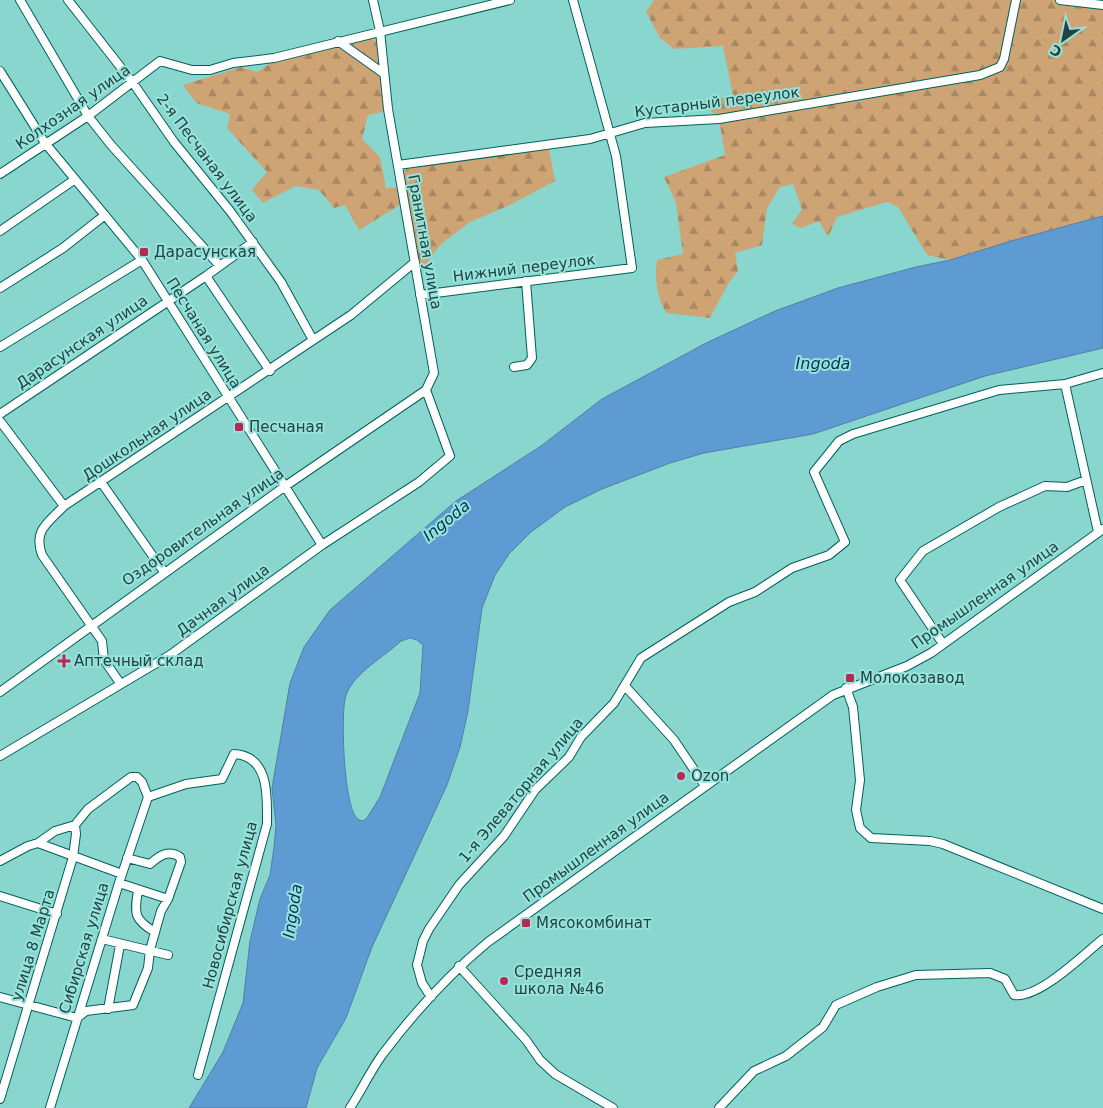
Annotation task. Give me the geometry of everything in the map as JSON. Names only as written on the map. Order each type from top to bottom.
[{"type":"street","points":[[20,0],[88,116],[110,145],[220,266]]},
{"type":"street","name":"2-я Песчаная улица","points":[[68,0],[133,83],[174,142],[230,210],[281,282],[313,340]]},
{"type":"street","name":"Гранитная улица","points":[[373,0],[380,31],[383,73],[398,165],[434,373],[426,390]]},
{"type":"street","points":[[338,41],[510,0]]},
{"type":"street","points":[[573,0],[611,134]]},
{"type":"street","name":"Кустарный переулок","points":[[398,165],[590,139],[645,123],[719,119],[980,75],[1000,67],[1004,59],[1016,0]]},
{"type":"street","points":[[1060,0],[1103,5]]},
{"type":"street","points":[[338,41],[383,73]]},
{"type":"street","name":"Колхозная улица","points":[[0,174],[88,116],[160,61],[204,71],[233,63],[274,58],[338,41]]},
{"type":"street","name":"Песчаная улица","points":[[0,71],[45,143],[142,260],[322,545]]},
{"type":"street","name":"Нижний переулок","points":[[420,295],[632,268],[616,156],[611,134]]},
{"type":"street","points":[[0,231],[74,180]]},
{"type":"street","points":[[0,288],[63,248],[105,215]]},
{"type":"street","name":"Дарасунская улица","points":[[0,414],[206,276],[253,242]]},
{"type":"street","points":[[0,347],[142,260]]},
{"type":"street","name":"Дошкольная улица","points":[[120,683],[104,660],[102,641],[42,555],[38,542],[41,530],[64,506],[270,371],[351,315],[414,262]]},
{"type":"street","points":[[206,276],[270,371]]},
{"type":"street","points":[[514,367],[527,365],[532,358],[526,282]]},
{"type":"street","points":[[1101,530],[1086,480],[1065,384],[1103,372]]},
{"type":"street","name":"1-я Элеваторная улица","points":[[431,997],[422,982],[417,965],[423,941],[429,929],[459,885],[496,846],[535,790],[569,757],[581,737],[614,703],[625,686],[630,672],[641,658],[729,602],[755,592],[792,568],[829,555],[845,542],[814,472],[839,441],[854,434],[999,390],[1065,384]]},
{"type":"street","name":"Дачная улица","points":[[0,756],[170,655],[322,545],[419,482],[450,456],[451,452],[438,425],[426,390]]},
{"type":"street","name":"Оздоровительная улица","points":[[0,692],[164,572],[426,390]]},
{"type":"street","points":[[0,421],[64,506]]},
{"type":"street","points":[[943,644],[900,580],[923,551],[999,507],[1044,486],[1067,487],[1086,480]]},
{"type":"street","points":[[101,482],[164,572]]},
{"type":"street","name":"Промышленная улица","points":[[350,1108],[382,1056],[431,997],[459,966],[488,942],[833,696],[846,688],[907,666],[943,644],[1101,530]]},
{"type":"street","points":[[625,686],[674,740],[706,786]]},
{"type":"street","points":[[846,688],[853,707],[860,780],[856,810],[860,828],[871,838],[930,841],[943,844],[1103,909]]},
{"type":"street","name":"Новосибирская улица","points":[[148,796],[186,784],[222,779],[234,754],[245,755],[260,766],[267,794],[267,824],[198,1075]]},
{"type":"street","points":[[0,861],[28,846],[38,843],[55,830],[75,825],[88,810],[131,777],[137,777],[142,782],[148,796]]},
{"type":"street","name":"Сибирская улица","points":[[50,1108],[119,883],[148,796]]},
{"type":"street","name":"улица 8 Марта","points":[[0,1099],[73,858],[76,834],[75,825]]},
{"type":"street","points":[[38,843],[73,858],[122,874]]},
{"type":"street","points":[[0,997],[77,1018],[86,1011],[131,1006],[136,1002],[148,968],[150,950],[161,910],[168,899],[181,862],[180,857],[175,854],[160,855],[150,864],[127,858]]},
{"type":"street","points":[[119,883],[138,891],[168,899]]},
{"type":"street","points":[[138,891],[135,908],[138,919],[155,932]]},
{"type":"street","points":[[0,896],[57,914]]},
{"type":"street","points":[[102,939],[120,945],[168,955]]},
{"type":"street","points":[[719,1108],[754,1071],[786,1056],[823,1026],[836,1005],[877,986],[916,975],[990,973],[1005,979],[1014,995],[1027,994],[1060,974],[1103,939]]},
{"type":"street","points":[[108,1009],[120,945]]},
{"type":"street","points":[[459,966],[526,1040],[540,1060],[555,1074],[613,1108]]},
{"type":"green space","points":[[654,0],[1103,0],[1103,216],[950,260],[927,255],[898,207],[887,202],[837,217],[828,237],[819,221],[801,228],[792,224],[802,209],[793,184],[780,187],[767,208],[762,245],[735,253],[738,271],[728,284],[710,318],[666,313],[657,288],[657,260],[683,254],[676,203],[664,177],[725,155],[719,119],[702,101],[733,96],[723,46],[674,49],[660,38],[646,12]]},
{"type":"green space","points":[[369,38],[376,41],[387,111],[368,115],[362,139],[380,157],[386,188],[400,187],[403,203],[359,230],[345,205],[334,208],[319,190],[295,186],[263,203],[252,190],[267,172],[227,128],[230,114],[196,103],[183,85],[241,67],[257,72],[274,61]]},
{"type":"green space","points":[[548,143],[555,181],[510,205],[470,222],[440,245],[417,277],[400,179],[410,163]]},
{"type":"water","name":"Ingoda","points":[[1103,216],[1103,348],[985,376],[813,434],[704,453],[670,463],[602,489],[565,507],[531,532],[509,554],[495,575],[482,608],[468,711],[460,747],[447,785],[372,947],[346,1018],[317,1068],[306,1108],[189,1108],[223,1052],[243,1003],[250,941],[260,899],[270,875],[276,825],[272,788],[290,683],[304,647],[330,610],[456,501],[541,446],[602,399],[706,343],[775,311],[838,288],[950,260]],"holes":[[[410,638],[417,640],[423,645],[420,693],[380,797],[367,818],[363,821],[356,817],[352,809],[346,777],[343,738],[346,695],[350,687],[363,672],[401,641]]]},
{"type":"place","name":"Дарасунская","points":[[144,252]]},
{"type":"place","name":"Песчаная","points":[[239,427]]},
{"type":"place","name":"Аптечный склад","points":[[64,661]]},
{"type":"place","name":"Молокозавод","points":[[850,678]]},
{"type":"place","name":"Ozon","points":[[681,776]]},
{"type":"place","name":"Мясокомбинат","points":[[526,923]]},
{"type":"place","name":"Средняя школа №46","points":[[504,981]]}]
